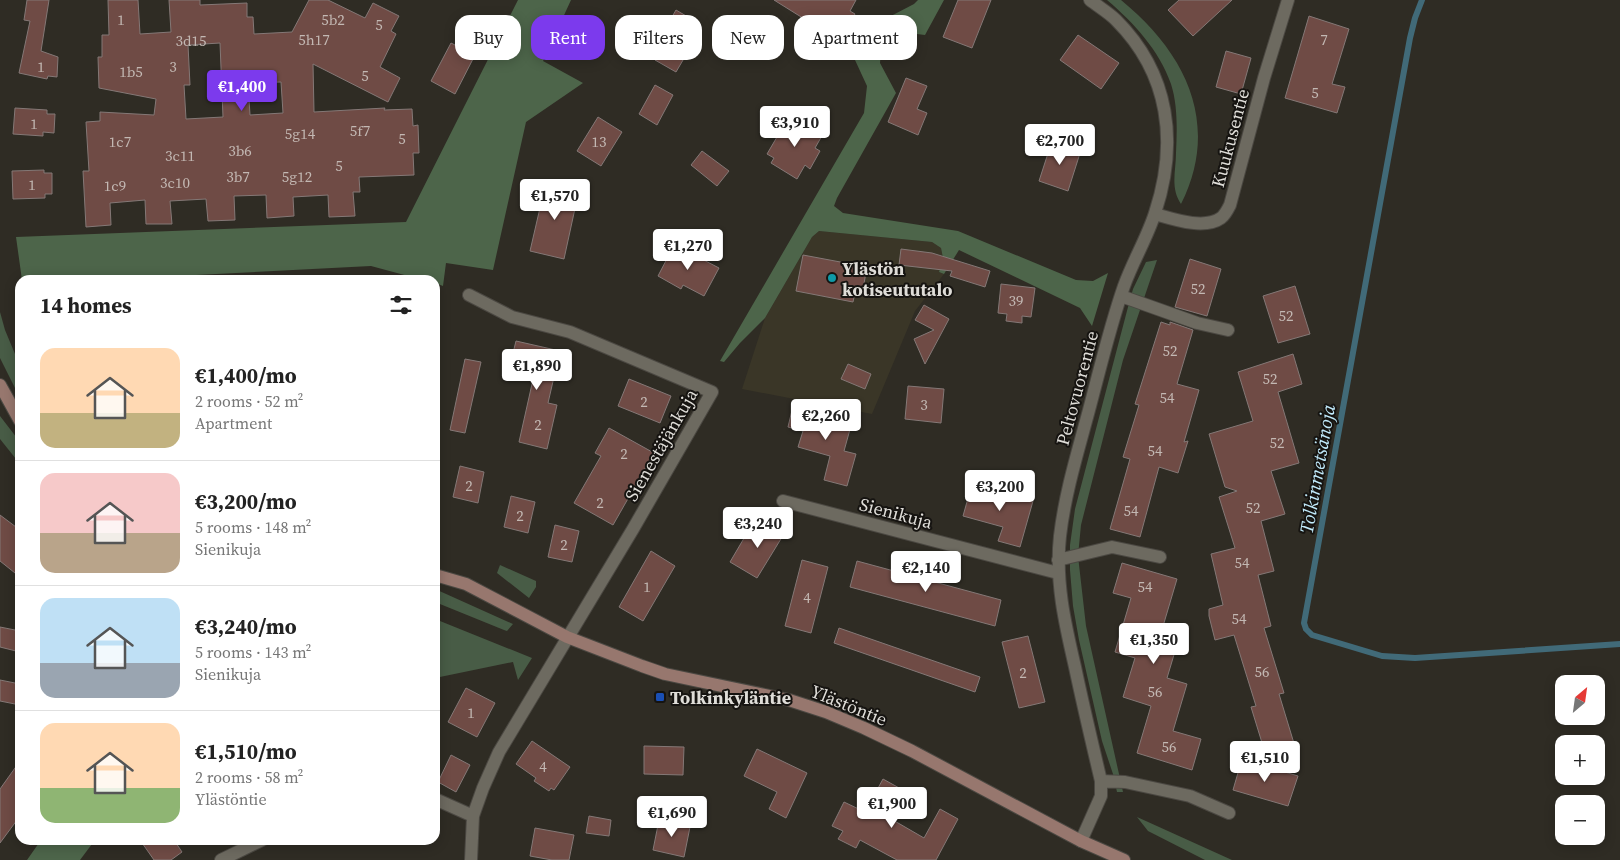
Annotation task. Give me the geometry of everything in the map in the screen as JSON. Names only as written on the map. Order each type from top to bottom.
[{"type":"main road","points":[[0,385],[15,412]]},
{"type":"main road","name":"Ylästöntie","points":[[440,576],[466,584],[567,637],[665,674],[789,700],[826,712],[912,751],[1082,841],[1124,860]]},
{"type":"street","name":"Peltovuorentie","points":[[1082,841],[1101,796],[1100,781],[1063,613],[1058,573],[1060,536],[1067,498],[1121,296],[1155,214],[1164,180],[1168,147],[1166,117],[1160,90],[1152,69],[1138,44],[1116,19],[1090,0]]},
{"type":"street","name":"Kuukusentie","points":[[1155,214],[1179,221],[1208,224],[1222,218],[1230,205],[1264,78],[1288,0]]},
{"type":"street","name":"Sienestäjänkuja","points":[[469,295],[512,317],[570,332],[712,392],[633,529],[567,637]]},
{"type":"street","points":[[1121,296],[1197,323],[1228,330]]},
{"type":"street","name":"Sienikuja","points":[[783,501],[1058,573]]},
{"type":"street","points":[[1058,560],[1112,547],[1160,557]]},
{"type":"street","points":[[471,860],[473,816],[483,788],[499,752],[567,637]]},
{"type":"street","points":[[1100,781],[1125,782],[1190,796],[1229,813]]},
{"type":"street","points":[[440,801],[473,816]]},
{"type":"street","points":[[221,860],[252,845]]},
{"type":"shaded area","points":[[819,231],[932,242],[941,248],[943,258],[939,272],[944,274],[915,311],[872,414],[742,389],[765,318],[812,237]]},
{"type":"green space","points":[[518,0],[571,0],[564,15],[531,15],[531,60],[543,60],[583,83],[526,122],[493,270],[446,263],[443,286],[440,285],[440,275],[404,275],[371,266],[195,275],[21,275],[16,237],[406,222],[488,60],[521,60],[521,15],[510,15]]},
{"type":"green space","points":[[918,0],[944,0],[925,35],[917,34],[917,15],[893,15]]},
{"type":"green space","points":[[1107,0],[1121,0],[1144,21],[1163,43],[1179,67],[1190,92],[1197,118],[1198,146],[1193,174],[1181,204],[1176,192],[1174,179],[1177,136],[1175,101],[1171,84],[1160,60],[1145,38]]},
{"type":"green space","points":[[855,60],[880,60],[880,63],[896,93],[834,206],[843,213],[958,231],[1076,280],[1093,281],[1108,273],[1092,326],[1080,308],[959,250],[944,274],[939,272],[943,258],[941,248],[932,242],[819,231],[812,237],[765,318],[724,362],[720,361],[864,113],[867,86]]},
{"type":"green space","points":[[1157,260],[1123,360],[1081,525],[1078,556],[1086,626],[1123,792],[1117,792],[1102,741],[1079,640],[1073,606],[1070,545],[1075,509],[1133,289],[1146,262]]},
{"type":"green space","points":[[0,312],[15,354],[15,388],[0,358]]},
{"type":"green space","points":[[0,416],[15,436],[15,458],[0,439]]},
{"type":"green space","points":[[500,565],[536,581],[536,587],[529,598],[497,573]]},
{"type":"green space","points":[[440,591],[513,624],[507,631],[440,604]]},
{"type":"green space","points":[[440,621],[532,658],[518,680],[513,662],[440,677]]},
{"type":"green space","points":[[1137,817],[1232,860],[1205,860],[1148,831]]},
{"type":"green space","points":[[38,845],[91,845],[80,860],[27,860]]},
{"type":"building","points":[[27,0],[49,0],[41,51],[58,57],[57,77],[48,76],[47,79],[19,73],[30,21],[24,20]]},
{"type":"building","points":[[108,0],[138,0],[140,34],[171,32],[169,0],[200,0],[200,5],[247,3],[247,17],[253,17],[254,34],[292,32],[309,0],[328,0],[365,18],[373,3],[399,16],[391,31],[396,34],[380,67],[400,78],[388,102],[313,64],[314,112],[385,108],[384,110],[412,109],[413,126],[418,125],[419,153],[413,153],[414,175],[359,177],[360,192],[353,192],[355,216],[329,217],[328,195],[293,197],[294,216],[267,218],[266,195],[234,196],[235,220],[208,221],[206,199],[170,201],[172,224],[146,224],[145,200],[110,203],[111,225],[86,227],[83,171],[89,171],[86,122],[100,121],[100,112],[154,115],[156,99],[99,88],[98,57],[102,57],[102,35],[109,35]],"holes":[[[220,43],[223,117],[186,119],[184,85],[190,85],[188,45]],[[281,82],[283,113],[250,115],[248,83]]]},
{"type":"building","points":[[774,0],[856,0],[850,11],[854,15],[798,15]]},
{"type":"building","points":[[958,0],[991,0],[972,48],[943,37]]},
{"type":"building","points":[[1179,0],[1232,0],[1193,36],[1168,10]]},
{"type":"building","points":[[676,10],[684,15],[673,15]]},
{"type":"building","points":[[1309,16],[1349,29],[1332,84],[1345,87],[1337,113],[1285,98]]},
{"type":"building","points":[[1078,35],[1119,63],[1101,89],[1060,60]]},
{"type":"building","points":[[451,43],[455,45],[455,60],[472,60],[455,94],[431,81]]},
{"type":"building","points":[[1226,51],[1251,58],[1241,94],[1216,87]]},
{"type":"building","points":[[655,60],[683,60],[676,72]]},
{"type":"building","points":[[906,78],[927,86],[917,109],[927,113],[918,135],[888,122]]},
{"type":"building","points":[[655,85],[673,95],[657,125],[639,114]]},
{"type":"building","points":[[15,108],[47,110],[47,114],[55,114],[54,133],[43,132],[43,136],[13,134]]},
{"type":"building","points":[[598,117],[622,132],[601,166],[577,151]]},
{"type":"building","points":[[797,119],[823,134],[815,148],[820,151],[810,169],[805,165],[797,179],[771,163],[774,158],[767,154],[787,120],[794,124]]},
{"type":"building","points":[[1052,141],[1081,150],[1068,191],[1039,181]]},
{"type":"building","points":[[702,151],[729,171],[717,186],[691,165]]},
{"type":"building","points":[[44,170],[44,173],[52,173],[52,194],[45,194],[45,198],[13,199],[12,171]]},
{"type":"building","points":[[546,182],[579,190],[564,259],[530,251]]},
{"type":"building","points":[[677,246],[719,268],[704,296],[683,285],[681,289],[658,276],[671,251],[673,253]]},
{"type":"building","points":[[901,249],[932,253],[990,271],[985,287],[950,276],[952,271],[899,265]]},
{"type":"building","name":"Ylästön kotiseututalo","points":[[803,255],[867,267],[863,289],[856,288],[853,302],[796,291]]},
{"type":"building","points":[[1190,259],[1221,269],[1207,316],[1175,307]]},
{"type":"building","points":[[1001,284],[1035,288],[1031,317],[1022,316],[1022,323],[1006,321],[1007,314],[998,313]]},
{"type":"building","points":[[1295,286],[1310,334],[1278,343],[1263,296]]},
{"type":"building","points":[[924,305],[949,319],[925,364],[914,339],[934,330],[915,320]]},
{"type":"building","points":[[1161,322],[1170,325],[1170,322],[1193,330],[1177,384],[1199,390],[1184,442],[1188,441],[1178,473],[1159,467],[1140,537],[1110,529],[1130,459],[1123,457],[1139,405],[1135,404]]},
{"type":"building","points":[[516,341],[560,351],[548,403],[557,405],[547,449],[519,442],[534,375],[509,369]]},
{"type":"building","points":[[1293,354],[1302,384],[1278,392],[1299,463],[1271,471],[1285,514],[1261,521],[1274,571],[1258,575],[1271,626],[1264,628],[1284,693],[1279,694],[1296,750],[1267,759],[1251,707],[1256,706],[1234,635],[1215,640],[1209,616],[1209,609],[1223,605],[1211,554],[1235,548],[1219,497],[1237,491],[1225,487],[1209,434],[1253,421],[1238,372]]},
{"type":"building","points":[[465,359],[481,362],[465,433],[450,430]]},
{"type":"building","points":[[848,364],[871,374],[865,389],[841,379]]},
{"type":"building","points":[[629,379],[671,396],[660,423],[618,406]]},
{"type":"building","points":[[908,386],[944,389],[941,423],[905,419]]},
{"type":"building","points":[[793,406],[852,422],[844,451],[856,454],[847,486],[824,480],[830,456],[798,447],[803,431],[788,427]]},
{"type":"building","points":[[609,428],[654,453],[613,525],[574,503],[601,456],[595,453]]},
{"type":"building","points":[[460,466],[484,472],[478,503],[453,497]]},
{"type":"building","points":[[972,484],[1033,501],[1020,547],[998,541],[1003,527],[963,516]]},
{"type":"building","points":[[511,496],[535,502],[528,533],[504,527]]},
{"type":"building","points":[[0,515],[15,526],[15,573],[0,561]]},
{"type":"building","points":[[772,521],[787,529],[757,578],[730,562],[750,528],[763,536]]},
{"type":"building","points":[[555,525],[579,531],[572,562],[548,557]]},
{"type":"building","points":[[651,551],[675,566],[643,621],[619,607]]},
{"type":"building","points":[[802,560],[828,567],[811,633],[785,626]]},
{"type":"building","points":[[857,561],[1001,600],[995,626],[850,587]]},
{"type":"building","points":[[1122,563],[1177,579],[1161,633],[1179,638],[1167,678],[1187,684],[1173,731],[1201,739],[1192,770],[1137,753],[1151,706],[1123,697],[1135,658],[1115,652],[1131,598],[1113,593]]},
{"type":"building","points":[[0,627],[15,630],[15,651],[0,647]]},
{"type":"building","points":[[839,628],[980,677],[975,692],[834,643]]},
{"type":"building","points":[[1028,636],[1045,702],[1019,708],[1002,642]]},
{"type":"building","points":[[0,680],[15,683],[15,704],[0,701]]},
{"type":"building","points":[[466,688],[495,703],[477,737],[448,722]]},
{"type":"building","points":[[532,741],[570,767],[554,790],[551,788],[549,791],[534,781],[536,778],[516,764]]},
{"type":"building","points":[[644,746],[684,747],[683,775],[644,774]]},
{"type":"building","points":[[757,749],[807,773],[786,818],[769,809],[777,792],[744,776]]},
{"type":"building","points":[[451,755],[470,765],[456,792],[440,783],[440,778]]},
{"type":"building","points":[[1242,759],[1298,776],[1288,806],[1233,790]]},
{"type":"building","points":[[15,768],[15,823],[0,843],[0,789]]},
{"type":"building","points":[[883,779],[901,789],[886,816],[924,838],[940,809],[958,819],[936,860],[897,860],[860,840],[856,848],[838,839],[843,831],[832,826],[844,802],[865,812]]},
{"type":"building","points":[[589,816],[611,820],[609,836],[586,833]]},
{"type":"building","points":[[659,820],[690,827],[684,857],[653,850]]},
{"type":"building","points":[[535,828],[574,835],[569,860],[552,860],[530,856]]},
{"type":"building","points":[[144,845],[177,845],[182,852],[171,860],[154,860]]},
{"type":"waterway","name":"Tolkinmetsänoja","points":[[1422,0],[1410,38],[1304,623],[1306,629],[1312,635],[1382,656],[1415,658],[1620,644]]},
{"type":"place","name":"Ylästön kotiseututalo","points":[[832,278]]},
{"type":"place","name":"Tolkinkyläntie","points":[[660,697]]}]
